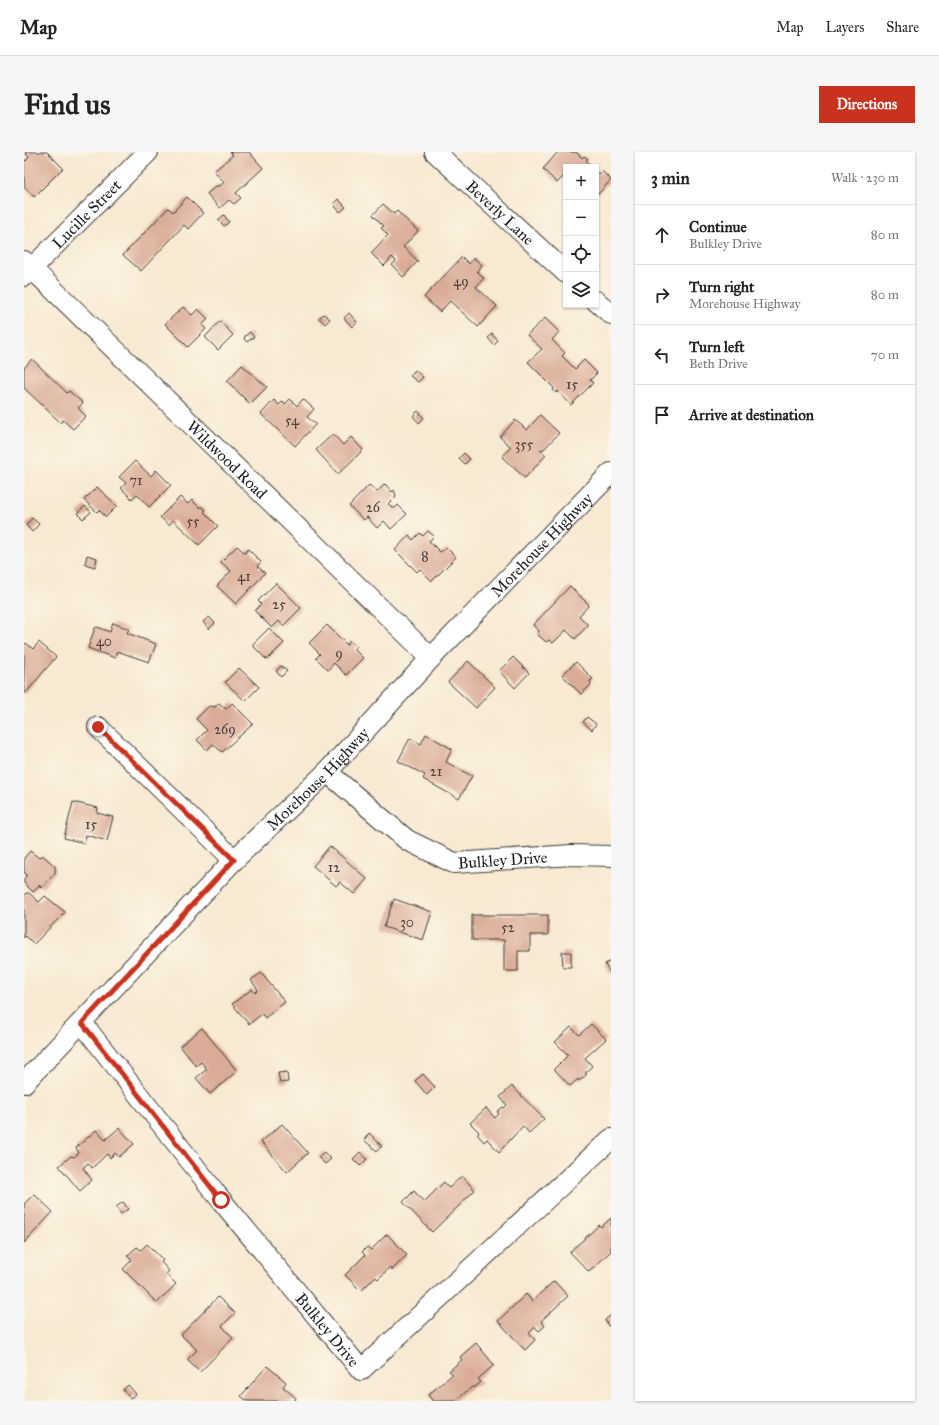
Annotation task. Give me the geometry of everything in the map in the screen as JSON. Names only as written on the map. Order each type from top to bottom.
[{"type":"street","name":"Lucille Street","points":[[27,268],[148,152]]},
{"type":"street","name":"Beverly Lane","points":[[435,152],[565,272]]},
{"type":"street","name":"Wildwood Road","points":[[27,268],[431,658]]},
{"type":"street","points":[[599,303],[611,314]]},
{"type":"street","name":"Morehouse Highway","points":[[24,1083],[234,860],[328,772],[431,658],[611,473]]},
{"type":"street","points":[[98,727],[234,860]]},
{"type":"street","name":"Bulkley Drive","points":[[328,772],[407,840],[454,863],[571,855],[611,856]]},
{"type":"street","name":"Bulkley Drive","points":[[82,1023],[221,1200],[361,1370],[611,1139]]},
{"type":"building","points":[[47,152],[63,168],[34,197],[24,186],[24,159],[26,161],[29,157],[25,153]]},
{"type":"building","points":[[230,152],[249,152],[263,168],[236,193],[241,198],[234,204],[229,200],[220,208],[207,194],[216,186],[220,186],[224,182],[214,171],[233,155]]},
{"type":"building","points":[[558,152],[576,152],[582,158],[584,156],[588,159],[586,161],[589,164],[563,164],[563,177],[557,183],[543,169]]},
{"type":"building","points":[[602,171],[611,180],[599,193],[599,174]]},
{"type":"building","points":[[187,197],[203,213],[188,229],[184,225],[141,271],[123,255],[168,208],[173,212]]},
{"type":"building","points":[[338,199],[346,207],[340,212],[334,203]]},
{"type":"building","points":[[383,204],[394,214],[397,211],[418,231],[403,247],[418,261],[403,277],[392,265],[396,261],[392,257],[384,266],[371,253],[388,235],[381,228],[384,226],[373,215]]},
{"type":"building","points":[[224,215],[229,222],[224,226],[218,220]]},
{"type":"building","points":[[462,257],[469,264],[474,258],[482,265],[477,271],[484,278],[476,287],[497,306],[478,327],[450,301],[440,312],[424,297]]},
{"type":"building","points":[[183,307],[192,315],[198,309],[208,319],[202,325],[206,329],[188,347],[165,324]]},
{"type":"building","points":[[349,313],[357,322],[352,327],[344,318]]},
{"type":"building","points":[[324,314],[330,319],[325,324],[319,318]]},
{"type":"building","points":[[545,318],[559,332],[552,340],[565,353],[562,356],[575,369],[584,360],[597,373],[590,380],[593,383],[571,405],[558,391],[556,393],[553,390],[554,388],[528,362],[542,349],[527,335]]},
{"type":"building","points":[[220,321],[233,335],[218,350],[205,337]]},
{"type":"building","points":[[250,332],[254,337],[247,342],[244,339]]},
{"type":"building","points":[[492,334],[498,341],[494,345],[488,338]]},
{"type":"building","points":[[32,359],[67,393],[69,391],[83,403],[78,408],[86,416],[73,429],[63,420],[61,423],[24,388],[24,368]]},
{"type":"building","points":[[242,365],[267,387],[250,404],[227,381]]},
{"type":"building","points":[[415,370],[423,377],[418,382],[410,376]]},
{"type":"building","points":[[290,399],[297,406],[303,399],[314,409],[307,417],[316,424],[295,446],[261,414],[274,400],[279,405],[283,401],[285,404]]},
{"type":"building","points":[[418,411],[424,418],[419,423],[413,416]]},
{"type":"building","points":[[540,415],[559,433],[544,449],[540,450],[546,455],[525,478],[502,457],[511,447],[500,437],[515,420],[527,430]]},
{"type":"building","points":[[333,434],[343,445],[351,437],[363,450],[338,474],[316,450]]},
{"type":"building","points":[[464,453],[470,459],[465,464],[459,458]]},
{"type":"building","points":[[135,461],[151,476],[156,470],[171,485],[149,507],[137,494],[132,499],[121,488],[126,483],[119,477]]},
{"type":"building","points":[[385,484],[392,492],[394,490],[396,496],[388,504],[394,509],[398,505],[407,514],[391,529],[384,521],[377,528],[367,517],[364,520],[349,506],[369,485],[377,492]]},
{"type":"building","points":[[97,487],[117,506],[106,517],[99,510],[97,512],[84,500]]},
{"type":"building","points":[[180,497],[188,504],[192,500],[199,507],[206,510],[204,512],[218,526],[199,545],[173,520],[169,525],[160,517]]},
{"type":"building","points":[[85,506],[91,512],[83,519],[77,513]]},
{"type":"building","points":[[32,518],[39,524],[32,532],[26,525]]},
{"type":"building","points":[[428,531],[434,536],[429,541],[440,552],[447,548],[456,557],[432,581],[420,569],[417,572],[395,550],[409,535],[413,540],[420,533],[423,536]]},
{"type":"building","points":[[237,546],[245,553],[248,549],[261,562],[257,566],[265,573],[236,604],[217,586],[231,571],[221,562]]},
{"type":"building","points":[[87,555],[97,558],[95,567],[85,564]]},
{"type":"building","points":[[276,583],[301,608],[283,626],[279,621],[272,628],[255,611],[261,604],[258,601]]},
{"type":"building","points":[[570,586],[589,605],[579,616],[588,625],[575,639],[566,630],[553,643],[549,640],[546,642],[537,634],[539,631],[533,625]]},
{"type":"building","points":[[209,617],[215,623],[209,629],[203,622]]},
{"type":"building","points":[[113,623],[129,629],[127,633],[156,644],[149,662],[117,651],[115,658],[88,648],[95,628],[97,627],[110,632]]},
{"type":"building","points":[[327,625],[347,645],[350,641],[356,646],[354,649],[363,658],[346,675],[334,663],[328,670],[316,658],[320,654],[309,643]]},
{"type":"building","points":[[269,628],[284,643],[267,660],[252,645]]},
{"type":"building","points":[[39,642],[56,657],[24,695],[24,646],[26,643],[33,649]]},
{"type":"building","points":[[513,657],[529,673],[515,688],[499,671]]},
{"type":"building","points":[[468,661],[495,687],[476,708],[448,682]]},
{"type":"building","points":[[576,662],[593,679],[590,681],[591,685],[581,694],[562,675]]},
{"type":"building","points":[[281,666],[287,671],[281,677],[276,671]]},
{"type":"building","points":[[239,668],[259,687],[245,701],[225,682]]},
{"type":"building","points":[[219,703],[226,709],[232,703],[253,724],[222,752],[213,744],[207,750],[197,740],[207,730],[196,719],[209,706],[215,707]]},
{"type":"building","points":[[587,717],[596,724],[592,730],[583,722]]},
{"type":"building","points":[[426,734],[452,749],[446,762],[472,776],[459,799],[423,779],[425,775],[398,761],[410,738],[421,744]]},
{"type":"building","points":[[73,802],[98,808],[97,813],[113,817],[107,841],[86,835],[84,843],[64,838]]},
{"type":"building","points":[[330,846],[367,879],[354,894],[340,882],[336,886],[313,866]]},
{"type":"building","points":[[30,851],[39,858],[42,855],[55,866],[55,873],[42,888],[39,885],[33,892],[24,883],[24,879],[27,875],[24,872],[24,858]]},
{"type":"building","points":[[27,893],[39,902],[45,896],[65,912],[34,944],[26,936],[24,938],[24,896]]},
{"type":"building","points":[[394,899],[432,912],[423,940],[384,927]]},
{"type":"building","points":[[472,915],[548,915],[548,935],[530,935],[530,951],[518,951],[518,971],[504,971],[504,940],[472,940]]},
{"type":"building","points":[[562,952],[571,952],[571,967],[563,967]]},
{"type":"building","points":[[611,961],[611,976],[605,964]]},
{"type":"building","points":[[261,973],[285,1002],[265,1018],[262,1014],[249,1024],[232,1004],[252,989],[255,993],[258,990],[251,980]]},
{"type":"building","points":[[591,1024],[606,1039],[585,1058],[592,1066],[585,1073],[587,1074],[570,1086],[554,1069],[568,1055],[555,1042],[571,1027],[579,1035]]},
{"type":"building","points":[[202,1028],[237,1071],[210,1094],[196,1078],[207,1069],[201,1062],[196,1066],[180,1046]]},
{"type":"building","points":[[287,1072],[288,1082],[280,1083],[278,1073]]},
{"type":"building","points":[[423,1074],[435,1087],[427,1095],[415,1081]]},
{"type":"building","points":[[512,1086],[544,1119],[529,1133],[523,1126],[499,1152],[487,1139],[484,1142],[477,1134],[479,1132],[470,1123],[486,1108],[495,1118],[499,1114],[497,1112],[507,1105],[500,1097]]},
{"type":"building","points":[[282,1124],[308,1153],[287,1172],[261,1142]]},
{"type":"building","points":[[119,1128],[134,1144],[119,1157],[115,1153],[110,1158],[107,1154],[92,1168],[88,1163],[83,1168],[92,1180],[80,1191],[59,1166],[71,1156],[74,1157],[79,1153],[76,1148],[96,1130],[105,1140]]},
{"type":"building","points":[[369,1133],[382,1146],[377,1151],[364,1140]]},
{"type":"building","points":[[324,1152],[331,1159],[325,1164],[318,1157]]},
{"type":"building","points":[[360,1152],[367,1159],[360,1166],[353,1159]]},
{"type":"building","points":[[462,1176],[475,1190],[432,1232],[403,1202],[414,1191],[424,1202],[444,1182],[449,1188]]},
{"type":"building","points":[[34,1194],[53,1212],[24,1243],[24,1204]]},
{"type":"building","points":[[123,1202],[128,1209],[121,1214],[116,1207]]},
{"type":"building","points":[[611,1218],[611,1251],[589,1272],[570,1252],[599,1225],[601,1227]]},
{"type":"building","points":[[387,1234],[407,1255],[392,1270],[390,1267],[378,1279],[375,1277],[361,1291],[345,1275],[365,1255],[362,1252],[367,1247],[371,1250]]},
{"type":"building","points":[[147,1244],[163,1260],[161,1262],[169,1271],[166,1274],[176,1284],[157,1303],[123,1269],[132,1260],[127,1256],[137,1247],[141,1250]]},
{"type":"building","points":[[554,1281],[568,1296],[541,1321],[545,1326],[539,1331],[535,1327],[529,1333],[535,1340],[525,1350],[498,1321],[526,1294],[532,1301]]},
{"type":"building","points":[[218,1297],[235,1313],[222,1326],[233,1338],[200,1372],[187,1360],[197,1350],[181,1335]]},
{"type":"building","points":[[611,1315],[611,1324],[608,1326],[605,1320]]},
{"type":"building","points":[[476,1343],[494,1365],[478,1379],[481,1382],[475,1387],[472,1387],[455,1401],[433,1401],[428,1395],[453,1374],[449,1371],[462,1360],[460,1357]]},
{"type":"building","points":[[267,1366],[286,1382],[283,1387],[296,1398],[295,1401],[247,1401],[241,1396]]},
{"type":"building","points":[[128,1385],[136,1394],[130,1398],[123,1390]]},
{"type":"route","points":[[98,727],[234,860],[82,1023],[221,1200]]}]
